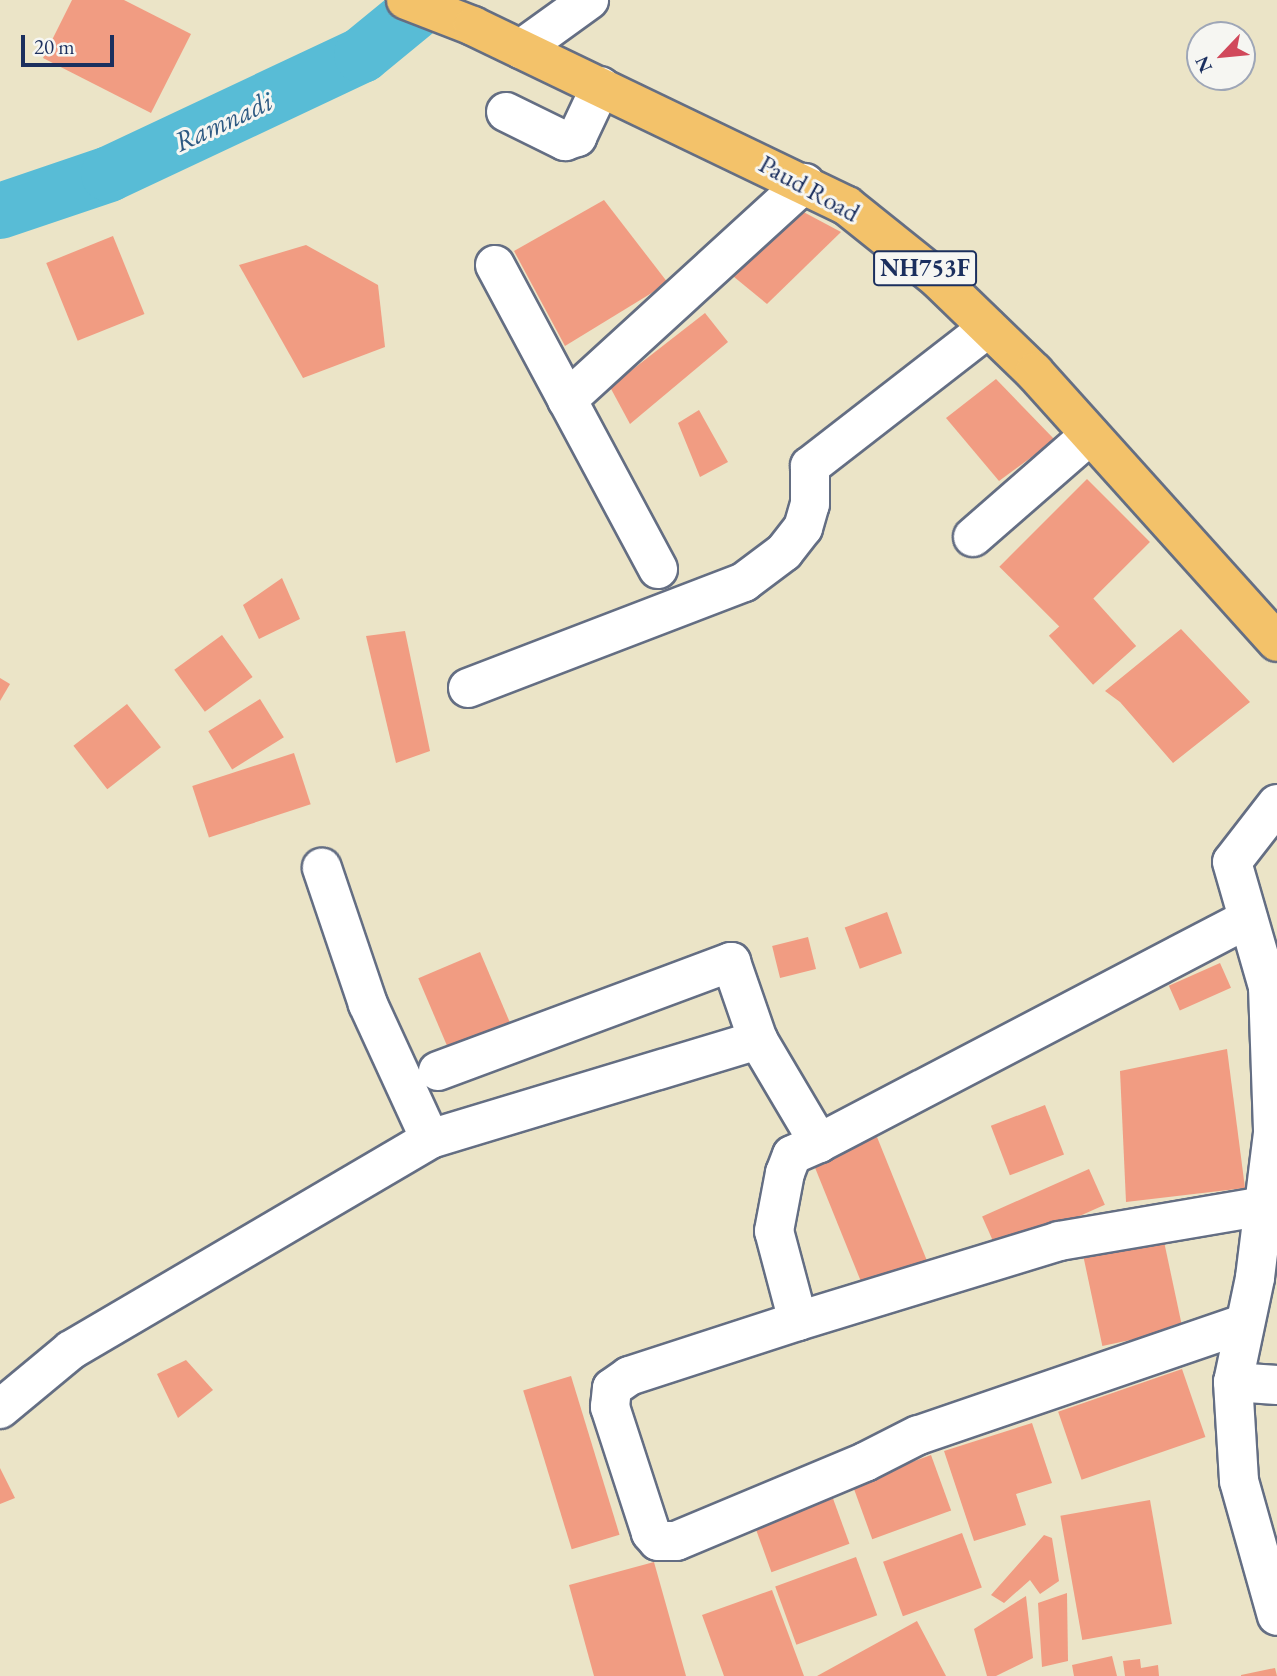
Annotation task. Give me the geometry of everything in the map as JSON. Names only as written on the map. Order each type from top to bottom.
[{"type":"main road","name":"Paud Road","points":[[406,0],[473,26],[847,205],[938,279],[1034,372],[1277,642]]},
{"type":"street","points":[[522,49],[589,0]]},
{"type":"street","points":[[506,112],[565,141],[577,137],[601,86]]},
{"type":"street","points":[[567,400],[805,183]]},
{"type":"street","points":[[495,265],[658,569]]},
{"type":"street","points":[[468,688],[744,582],[784,552],[803,528],[810,504],[810,466],[988,328]]},
{"type":"street","points":[[973,537],[1090,435]]},
{"type":"street","points":[[1277,804],[1232,862],[1268,987],[1273,1133],[1264,1206],[1266,1280],[1243,1324],[1233,1382],[1239,1480],[1277,1616]]},
{"type":"street","points":[[322,868],[368,1004],[430,1139]]},
{"type":"street","points":[[798,1321],[774,1231],[785,1173],[792,1155],[1248,919]]},
{"type":"street","points":[[438,1071],[731,962],[758,1040],[819,1143]]},
{"type":"street","points":[[0,1409],[71,1350],[430,1139],[758,1040]]},
{"type":"street","points":[[1243,1324],[918,1435],[865,1462],[677,1541],[657,1541],[651,1533],[610,1406],[612,1388],[628,1376],[1059,1241],[1264,1206]]},
{"type":"street","points":[[1233,1382],[1277,1385]]},
{"type":"street","points":[[1239,1480],[1277,1511]]},
{"type":"building","points":[[72,0],[124,0],[191,34],[151,113],[43,58]]},
{"type":"building","points":[[604,200],[668,283],[565,346],[514,251]]},
{"type":"building","points":[[796,208],[841,232],[767,304],[728,272]]},
{"type":"building","points":[[113,236],[144,314],[78,341],[46,263]]},
{"type":"building","points":[[306,245],[378,285],[385,347],[303,378],[239,265]]},
{"type":"building","points":[[705,313],[728,342],[630,424],[610,387]]},
{"type":"building","points":[[996,379],[1055,440],[999,481],[946,418]]},
{"type":"building","points":[[699,410],[728,462],[700,477],[678,423]]},
{"type":"building","points":[[1087,479],[1150,542],[1062,630],[999,567]]},
{"type":"building","points":[[282,578],[300,619],[259,639],[243,605]]},
{"type":"building","points":[[1092,597],[1136,646],[1093,685],[1049,636]]},
{"type":"building","points":[[1181,629],[1250,702],[1173,763],[1120,702],[1105,691]]},
{"type":"building","points":[[405,631],[430,751],[396,763],[366,636]]},
{"type":"building","points":[[222,635],[253,677],[205,712],[174,670]]},
{"type":"building","points":[[0,678],[10,684],[0,701]]},
{"type":"building","points":[[260,699],[284,737],[232,769],[208,731]]},
{"type":"building","points":[[127,704],[161,747],[107,789],[73,746]]},
{"type":"building","points":[[294,753],[311,804],[209,837],[192,786]]},
{"type":"building","points":[[887,912],[902,953],[860,969],[845,927]]},
{"type":"building","points":[[808,937],[816,969],[780,978],[772,946]]},
{"type":"building","points":[[480,952],[512,1028],[451,1055],[418,978]]},
{"type":"building","points":[[1220,963],[1231,988],[1180,1010],[1169,986]]},
{"type":"building","points":[[1227,1049],[1245,1188],[1126,1202],[1120,1071]]},
{"type":"building","points":[[1045,1105],[1064,1154],[1010,1175],[991,1126]]},
{"type":"building","points":[[877,1137],[928,1262],[864,1288],[813,1163]]},
{"type":"building","points":[[1089,1169],[1105,1205],[998,1252],[982,1217]]},
{"type":"building","points":[[1162,1232],[1183,1329],[1102,1346],[1082,1249]]},
{"type":"building","points":[[186,1360],[213,1390],[178,1418],[157,1374]]},
{"type":"building","points":[[1182,1369],[1205,1437],[1082,1480],[1058,1412]]},
{"type":"building","points":[[571,1376],[620,1535],[572,1549],[523,1391]]},
{"type":"building","points":[[1032,1423],[1052,1483],[1016,1494],[1026,1525],[974,1541],[944,1451]]},
{"type":"building","points":[[931,1455],[951,1510],[872,1539],[852,1484]]},
{"type":"building","points":[[0,1468],[15,1498],[0,1504]]},
{"type":"building","points":[[831,1493],[849,1544],[771,1572],[753,1521]]},
{"type":"building","points":[[1150,1500],[1172,1624],[1082,1640],[1060,1516]]},
{"type":"building","points":[[962,1533],[982,1588],[903,1616],[883,1562]]},
{"type":"building","points":[[1044,1535],[1052,1538],[1059,1581],[1040,1594],[1030,1580],[1004,1603],[991,1595]]},
{"type":"building","points":[[856,1557],[877,1615],[796,1645],[775,1586]]},
{"type":"building","points":[[654,1562],[686,1676],[594,1676],[569,1585]]},
{"type":"building","points":[[772,1590],[804,1676],[724,1676],[702,1615]]},
{"type":"building","points":[[1067,1593],[1068,1661],[1042,1667],[1038,1603]]},
{"type":"building","points":[[1026,1596],[1033,1658],[996,1676],[987,1676],[974,1629]]},
{"type":"building","points":[[917,1621],[946,1676],[817,1676]]},
{"type":"building","points":[[1112,1656],[1117,1676],[1074,1676],[1072,1665]]},
{"type":"building","points":[[1140,1659],[1141,1668],[1158,1665],[1159,1676],[1125,1676],[1123,1661]]},
{"type":"building","points":[[1275,1668],[1277,1676],[1241,1676],[1241,1675]]},
{"type":"waterway","name":"Ramnadi","points":[[0,211],[109,174],[362,55],[429,0]]}]
